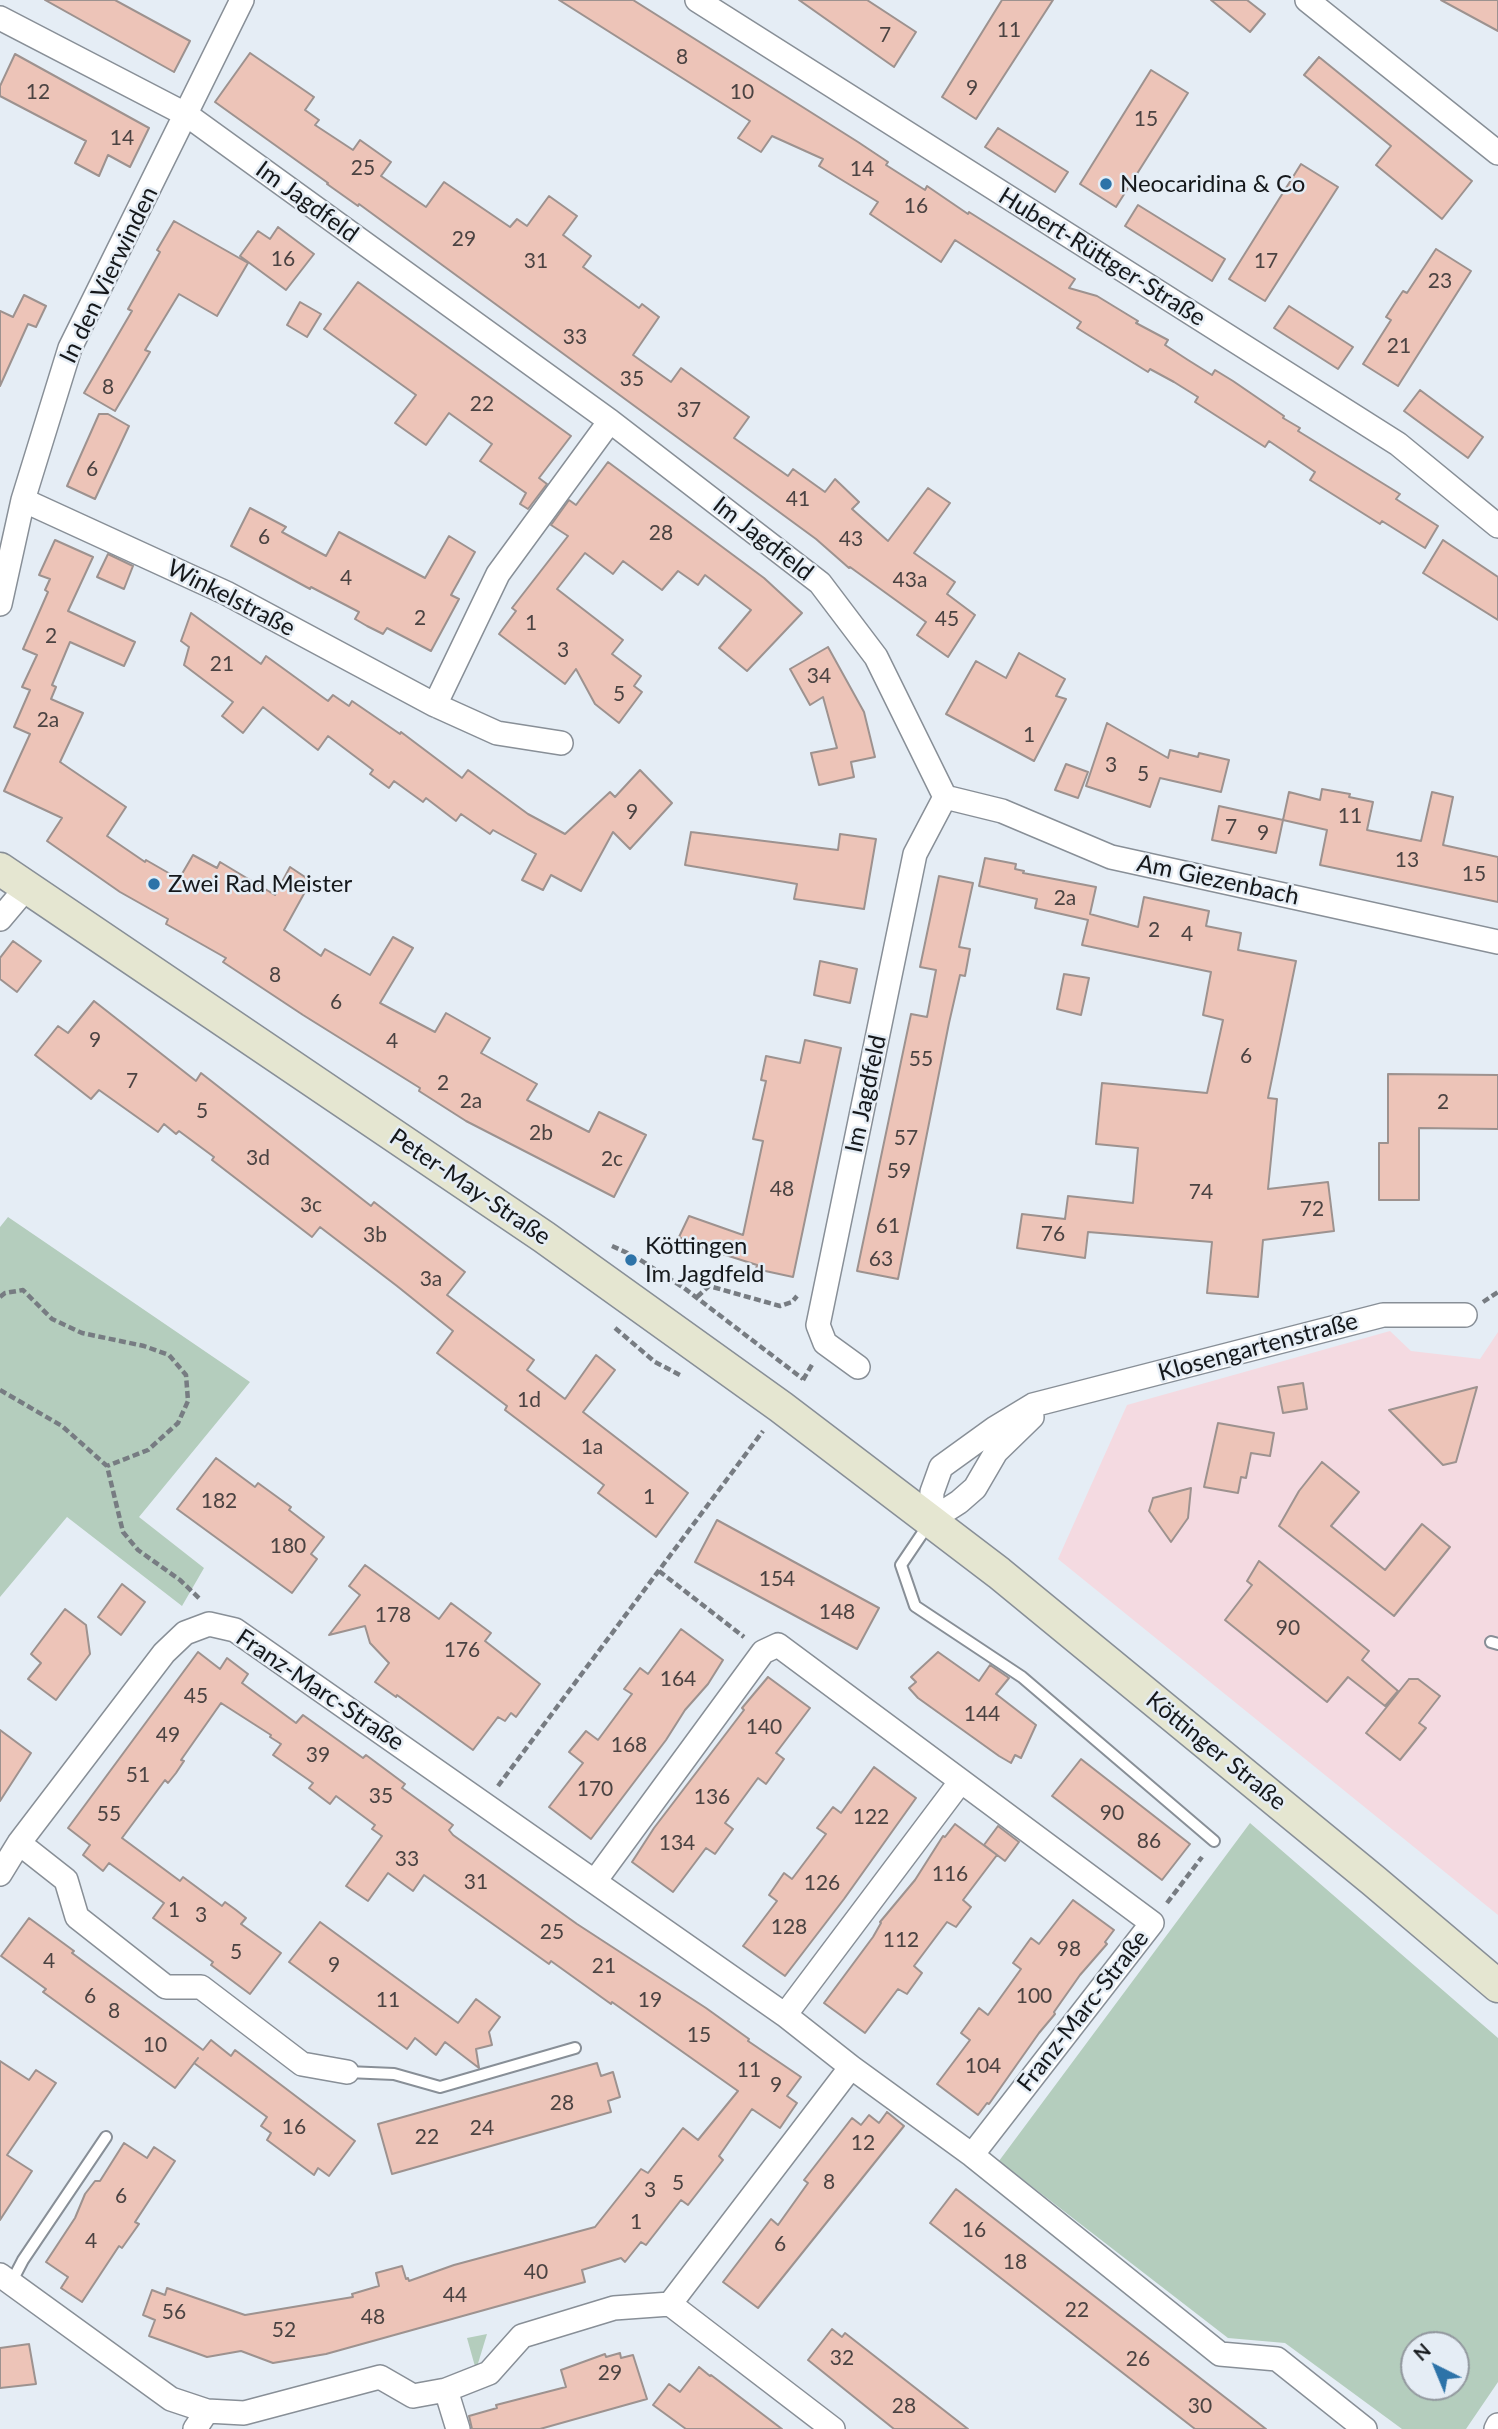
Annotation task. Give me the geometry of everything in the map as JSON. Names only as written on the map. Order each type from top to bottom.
[{"type":"main road","name":"Peter-May-Straße","points":[[0,869],[544,1237],[781,1407],[931,1520]]},
{"type":"main road","name":"Köttinger Straße","points":[[931,1520],[1374,1881],[1498,1986]]},
{"type":"street","name":"In den Vierwinden","points":[[0,604],[23,500],[69,348],[242,0]]},
{"type":"street","name":"Hubert-Rüttger-Straße","points":[[697,0],[1398,444],[1498,526]]},
{"type":"street","points":[[1307,0],[1498,153]]},
{"type":"street","name":"Im Jagdfeld","points":[[0,18],[187,115],[610,421],[820,583],[876,657],[945,797],[915,854],[818,1325],[825,1343]]},
{"type":"street","points":[[435,705],[498,575],[610,421]]},
{"type":"street","name":"Winkelstraße","points":[[23,500],[226,593],[435,705],[497,733],[561,743]]},
{"type":"street","name":"Am Giezenbach","points":[[945,797],[1002,811],[1111,857],[1498,942]]},
{"type":"street","points":[[0,919],[27,887]]},
{"type":"street","name":"Klosengartenstraße","points":[[931,1520],[932,1492],[941,1467],[995,1428],[1033,1405],[1383,1315],[1465,1315]]},
{"type":"street","points":[[825,1343],[858,1367]]},
{"type":"street","name":"Klosengartenstraße","points":[[931,1520],[975,1488],[996,1452],[1015,1432],[1054,1400]]},
{"type":"street","name":"Franz-Marc-Straße","points":[[0,1874],[19,1843],[164,1653],[185,1633],[209,1624],[235,1630],[785,2015],[972,2155],[1220,2354],[1277,2359],[1365,2429]]},
{"type":"street","name":"Franz-Marc-Straße","points":[[763,1652],[778,1645],[1152,1923],[972,2155]]},
{"type":"street","points":[[595,1881],[763,1652]]},
{"type":"street","points":[[785,2015],[961,1781]]},
{"type":"street","points":[[19,1843],[66,1880],[77,1917],[166,1987],[201,1987],[302,2064],[347,2072]]},
{"type":"street","points":[[670,2304],[851,2067]]},
{"type":"street","points":[[6,2279],[201,2420],[244,2413],[380,2377],[413,2396],[446,2390],[489,2373],[522,2336],[614,2308],[670,2304],[833,2429]]},
{"type":"street","points":[[446,2390],[458,2429]]},
{"type":"lane","points":[[931,1520],[901,1565],[915,1606],[1022,1677],[1214,1841]]},
{"type":"lane","points":[[347,2072],[394,2074],[440,2087],[575,2049]]},
{"type":"lane","points":[[6,2279],[23,2260],[106,2137]]},
{"type":"path","points":[[611,1246],[634,1256],[697,1297],[803,1380]]},
{"type":"path","points":[[697,1297],[709,1286],[780,1306],[792,1302],[805,1286],[825,1289]]},
{"type":"path","points":[[0,1297],[5,1293],[23,1290],[52,1318],[82,1333],[144,1346],[169,1355],[186,1375],[188,1401],[178,1423],[148,1450],[107,1465]]},
{"type":"path","points":[[485,1803],[803,1380],[825,1343]]},
{"type":"path","points":[[0,1390],[62,1426],[107,1465],[123,1532],[138,1550],[180,1580],[201,1599],[209,1624]]},
{"type":"path","points":[[659,1571],[763,1652]]},
{"type":"path","points":[[1152,1923],[1214,1841]]},
{"type":"shaded area","points":[[1390,1331],[1411,1351],[1480,1359],[1498,1332],[1498,1915],[1058,1559],[1127,1405]]},
{"type":"green space","points":[[8,1217],[250,1382],[139,1517],[204,1568],[182,1606],[67,1517],[0,1597],[0,1227]]},
{"type":"green space","points":[[1250,1823],[1498,2038],[1498,2382],[1466,2429],[1402,2429],[1285,2343],[1228,2338],[999,2161]]},
{"type":"green space","points":[[487,2334],[476,2370],[467,2338]]},
{"type":"building","points":[[45,0],[115,0],[190,41],[174,72]]},
{"type":"building","points":[[559,0],[633,0],[858,142],[888,162],[886,165],[925,190],[927,186],[1075,279],[1069,288],[1097,296],[1138,321],[1136,323],[1168,340],[1165,345],[1212,375],[1215,370],[1233,381],[1300,428],[1298,431],[1400,494],[1396,499],[1438,526],[1425,548],[1382,521],[1380,524],[1310,480],[1315,472],[1269,441],[1265,447],[1195,402],[1198,397],[1150,369],[1148,372],[1077,328],[1081,322],[955,240],[941,262],[870,214],[878,202],[819,166],[823,159],[772,136],[761,152],[738,138],[750,121]]},
{"type":"building","points":[[799,0],[867,0],[916,32],[894,67]]},
{"type":"building","points":[[1002,0],[1053,0],[976,119],[942,97]]},
{"type":"building","points":[[1211,0],[1247,0],[1265,14],[1250,32]]},
{"type":"building","points":[[1441,0],[1498,0],[1498,31]]},
{"type":"building","points":[[250,53],[314,97],[305,110],[319,120],[315,125],[353,150],[360,140],[391,162],[381,176],[426,207],[444,182],[510,227],[517,219],[527,226],[549,196],[577,216],[563,235],[591,256],[583,267],[639,308],[642,304],[659,317],[633,355],[671,382],[681,368],[749,417],[734,438],[788,476],[793,469],[825,492],[835,479],[859,502],[852,509],[888,541],[928,488],[950,503],[914,553],[955,582],[947,594],[975,615],[948,657],[917,635],[926,622],[849,568],[816,539],[359,204],[358,206],[215,102]]},
{"type":"building","points":[[15,54],[149,128],[130,167],[108,155],[99,176],[75,163],[86,141],[0,96],[0,86]]},
{"type":"building","points":[[1319,57],[1472,181],[1442,219],[1376,165],[1391,146],[1304,75]]},
{"type":"building","points":[[1151,70],[1188,93],[1116,207],[1080,184]]},
{"type":"building","points":[[998,128],[1068,172],[1055,192],[985,147]]},
{"type":"building","points":[[1301,164],[1338,187],[1265,301],[1229,279]]},
{"type":"building","points":[[1138,205],[1225,259],[1212,281],[1125,226]]},
{"type":"building","points":[[174,221],[248,263],[217,316],[179,294],[145,350],[150,352],[115,411],[84,393],[132,311],[128,309]]},
{"type":"building","points":[[278,227],[314,254],[286,290],[240,256],[258,231],[270,239]]},
{"type":"building","points":[[1436,249],[1471,271],[1398,386],[1363,364],[1391,320],[1386,317],[1403,291],[1407,293]]},
{"type":"building","points":[[358,282],[571,436],[539,478],[547,484],[528,509],[520,504],[526,493],[480,461],[492,444],[449,413],[426,445],[395,423],[416,395],[324,329]]},
{"type":"building","points":[[24,295],[46,306],[36,327],[28,324],[0,386],[0,311],[13,317]]},
{"type":"building","points":[[300,302],[321,314],[307,337],[287,325]]},
{"type":"building","points":[[1289,306],[1353,347],[1338,369],[1274,328]]},
{"type":"building","points":[[1420,390],[1483,437],[1468,458],[1404,411]]},
{"type":"building","points":[[99,414],[108,414],[129,426],[95,499],[67,486]]},
{"type":"building","points":[[608,462],[764,578],[802,613],[747,671],[719,648],[751,610],[705,575],[698,585],[678,571],[662,590],[623,561],[613,574],[585,553],[557,589],[623,640],[612,654],[641,676],[634,686],[642,692],[619,723],[595,704],[576,669],[565,684],[499,634],[516,611],[512,608],[568,536],[551,525],[569,500],[576,505]]},
{"type":"building","points":[[250,508],[286,527],[282,532],[326,556],[339,532],[425,578],[449,536],[475,552],[451,595],[459,599],[431,651],[387,628],[383,634],[367,626],[355,619],[359,612],[231,546]]},
{"type":"building","points":[[55,540],[93,557],[68,611],[135,642],[124,666],[70,642],[52,685],[56,687],[51,699],[83,713],[60,762],[126,807],[107,836],[145,862],[146,860],[179,879],[193,855],[217,868],[220,862],[275,895],[290,867],[311,881],[284,930],[321,956],[325,949],[370,975],[393,937],[413,948],[380,1003],[435,1032],[446,1013],[490,1038],[481,1053],[537,1084],[527,1100],[589,1132],[599,1112],[646,1135],[614,1197],[466,1121],[419,1091],[420,1088],[223,962],[226,958],[166,924],[168,919],[120,892],[47,841],[62,818],[4,791],[30,734],[14,727],[30,690],[22,687],[37,655],[23,649],[48,592],[45,590],[50,579],[39,575]]},
{"type":"building","points":[[1443,540],[1498,577],[1498,620],[1423,573]]},
{"type":"building","points":[[108,554],[133,566],[124,589],[97,577]]},
{"type":"building","points":[[191,613],[261,664],[266,656],[328,701],[333,695],[349,706],[352,701],[400,734],[401,732],[462,778],[468,770],[528,814],[565,834],[610,792],[615,797],[640,770],[672,803],[630,849],[613,832],[581,891],[551,875],[543,890],[522,880],[536,854],[493,830],[490,834],[461,814],[456,821],[426,798],[423,802],[394,781],[389,788],[370,774],[373,770],[328,736],[318,750],[263,707],[243,733],[222,716],[233,702],[184,665],[189,647],[181,641]]},
{"type":"building","points":[[828,647],[864,712],[875,757],[851,762],[854,777],[819,785],[811,753],[837,748],[823,697],[810,705],[790,669]]},
{"type":"building","points":[[1019,653],[1065,679],[1056,696],[1066,699],[1034,761],[946,714],[976,661],[1006,678]]},
{"type":"building","points":[[1107,723],[1168,758],[1170,750],[1198,757],[1199,753],[1229,760],[1221,792],[1160,778],[1150,807],[1086,786]]},
{"type":"building","points":[[1066,764],[1088,772],[1078,798],[1055,790]]},
{"type":"building","points":[[1322,789],[1373,802],[1367,830],[1421,841],[1432,792],[1453,797],[1443,845],[1498,857],[1498,902],[1320,865],[1327,830],[1283,820],[1289,792],[1320,800]]},
{"type":"building","points":[[1219,806],[1283,820],[1276,853],[1212,840]]},
{"type":"building","points":[[691,832],[838,850],[840,834],[876,839],[864,909],[794,899],[797,884],[685,865]]},
{"type":"building","points":[[985,858],[1016,864],[1015,869],[1024,871],[1023,873],[1096,887],[1090,914],[1138,927],[1144,897],[1209,911],[1206,926],[1241,933],[1238,950],[1296,961],[1268,1098],[1277,1099],[1268,1189],[1328,1182],[1334,1231],[1263,1240],[1258,1297],[1207,1293],[1212,1242],[1088,1232],[1085,1258],[1017,1248],[1022,1214],[1065,1219],[1068,1196],[1133,1203],[1138,1148],[1096,1144],[1102,1083],[1207,1093],[1223,1020],[1203,1015],[1211,972],[1082,945],[1088,920],[1035,908],[1037,899],[979,886]]},
{"type":"building","points":[[939,876],[973,883],[959,947],[970,949],[965,976],[960,975],[949,1023],[898,1279],[857,1271],[911,1014],[927,1017],[936,970],[920,967]]},
{"type":"building","points":[[13,941],[41,961],[17,992],[0,979],[0,958]]},
{"type":"building","points":[[820,961],[857,969],[850,1003],[814,995]]},
{"type":"building","points":[[1064,974],[1089,978],[1081,1015],[1057,1009]]},
{"type":"building","points":[[94,1001],[196,1081],[201,1073],[371,1206],[374,1202],[465,1272],[447,1295],[534,1360],[527,1370],[565,1399],[596,1355],[615,1370],[583,1412],[688,1493],[656,1537],[598,1493],[604,1485],[505,1410],[507,1406],[437,1353],[453,1331],[397,1286],[320,1227],[312,1237],[212,1160],[214,1157],[179,1131],[176,1134],[164,1124],[158,1132],[99,1090],[91,1099],[35,1055],[58,1026],[68,1033]]},
{"type":"building","points":[[805,1040],[841,1048],[793,1277],[756,1269],[757,1265],[694,1245],[679,1237],[689,1216],[743,1235],[763,1141],[753,1139],[766,1081],[761,1080],[766,1056],[800,1063]]},
{"type":"building","points":[[1388,1074],[1498,1075],[1498,1129],[1419,1128],[1419,1200],[1379,1200],[1379,1143],[1388,1143]]},
{"type":"building","points":[[1303,1383],[1307,1409],[1283,1413],[1278,1387]]},
{"type":"building","points":[[1477,1387],[1456,1462],[1443,1465],[1389,1410]]},
{"type":"building","points":[[1218,1423],[1274,1433],[1270,1456],[1251,1453],[1246,1478],[1241,1477],[1238,1493],[1204,1487]]},
{"type":"building","points":[[216,1458],[255,1487],[258,1483],[291,1507],[289,1510],[324,1537],[311,1554],[317,1559],[292,1593],[177,1509]]},
{"type":"building","points":[[1322,1462],[1359,1492],[1331,1526],[1385,1570],[1422,1524],[1450,1547],[1394,1616],[1279,1526],[1299,1491]]},
{"type":"building","points":[[1191,1488],[1188,1518],[1171,1542],[1149,1511],[1153,1498]]},
{"type":"building","points":[[717,1520],[879,1608],[857,1649],[695,1562]]},
{"type":"building","points":[[1259,1561],[1369,1651],[1362,1660],[1398,1691],[1385,1706],[1348,1677],[1327,1702],[1225,1620],[1252,1585],[1247,1581]]},
{"type":"building","points":[[365,1565],[439,1619],[451,1603],[491,1633],[485,1641],[540,1684],[516,1717],[511,1713],[505,1721],[498,1717],[473,1750],[375,1682],[389,1663],[370,1643],[365,1626],[329,1635],[360,1595],[349,1586]]},
{"type":"building","points":[[122,1584],[145,1602],[121,1635],[98,1617]]},
{"type":"building","points":[[65,1609],[86,1625],[90,1654],[56,1700],[28,1679],[41,1663],[31,1654]]},
{"type":"building","points":[[681,1629],[723,1660],[708,1684],[685,1710],[666,1740],[591,1839],[549,1807],[583,1763],[569,1752],[586,1731],[598,1740],[632,1694],[624,1689],[640,1668],[648,1674]]},
{"type":"building","points":[[198,1652],[220,1669],[227,1658],[248,1674],[242,1683],[296,1723],[303,1715],[363,1758],[366,1755],[405,1784],[402,1788],[453,1825],[449,1830],[453,1835],[577,1924],[706,2008],[801,2077],[787,2096],[797,2103],[780,2128],[752,2109],[719,2156],[723,2160],[688,2205],[681,2200],[646,2245],[641,2242],[625,2262],[621,2258],[582,2270],[585,2282],[326,2354],[273,2363],[241,2351],[207,2357],[149,2336],[155,2320],[143,2315],[152,2290],[165,2295],[167,2288],[245,2315],[353,2297],[352,2294],[379,2286],[376,2273],[402,2266],[409,2281],[454,2265],[595,2227],[641,2169],[648,2173],[683,2128],[698,2140],[738,2091],[551,1961],[549,1964],[424,1875],[413,1891],[388,1873],[368,1901],[346,1886],[382,1836],[372,1829],[375,1825],[336,1796],[330,1804],[309,1788],[313,1783],[273,1755],[281,1744],[221,1703],[181,1760],[184,1761],[176,1773],[168,1783],[165,1780],[122,1838],[180,1881],[183,1877],[222,1906],[225,1902],[246,1918],[241,1924],[281,1953],[250,1994],[211,1965],[213,1962],[153,1918],[164,1903],[109,1863],[103,1871],[83,1855],[90,1845],[68,1828]]},
{"type":"building","points":[[938,1652],[979,1681],[990,1665],[1009,1678],[996,1694],[1036,1725],[1021,1758],[1015,1755],[1011,1763],[999,1756],[918,1698],[909,1688],[916,1682],[911,1677]]},
{"type":"building","points":[[768,1677],[810,1708],[776,1753],[784,1759],[766,1784],[758,1778],[725,1823],[733,1829],[715,1854],[706,1848],[673,1892],[632,1862],[654,1828],[744,1710],[742,1708]]},
{"type":"building","points":[[1409,1679],[1418,1679],[1440,1696],[1419,1723],[1426,1728],[1400,1760],[1366,1733]]},
{"type":"building","points":[[0,1730],[31,1753],[0,1801]]},
{"type":"building","points":[[1081,1759],[1190,1844],[1162,1880],[1052,1796]]},
{"type":"building","points":[[874,1767],[916,1798],[785,1976],[743,1946],[777,1901],[769,1895],[784,1873],[792,1879],[826,1834],[817,1828],[833,1807],[841,1813]]},
{"type":"building","points":[[955,1824],[997,1855],[963,1900],[971,1907],[956,1927],[947,1922],[914,1966],[922,1973],[907,1994],[898,1989],[865,2033],[824,2003],[873,1937],[880,1922],[915,1880],[943,1836],[945,1837]]},
{"type":"building","points":[[998,1826],[1019,1842],[1005,1861],[984,1845]]},
{"type":"building","points":[[1073,1900],[1114,1930],[1105,1942],[1107,1944],[1080,1975],[1055,2014],[978,2115],[937,2084],[970,2040],[961,2033],[979,2008],[988,2015],[1021,1969],[1013,1963],[1031,1938],[1039,1944]]},
{"type":"building","points":[[29,1918],[203,2050],[211,2040],[231,2056],[235,2050],[355,2141],[329,2176],[318,2168],[314,2175],[267,2140],[271,2133],[261,2126],[267,2117],[194,2063],[175,2088],[43,1992],[46,1989],[1,1956]]},
{"type":"building","points":[[320,1922],[458,2023],[476,1999],[500,2017],[489,2032],[492,2045],[476,2049],[479,2068],[445,2042],[436,2055],[415,2038],[407,2049],[289,1962]]},
{"type":"building","points":[[0,2061],[29,2080],[36,2070],[56,2083],[7,2155],[32,2171],[0,2220]]},
{"type":"building","points":[[597,2063],[601,2076],[613,2072],[620,2097],[608,2101],[611,2112],[392,2174],[378,2124]]},
{"type":"building","points":[[887,2112],[904,2126],[758,2308],[723,2282],[771,2219],[778,2225],[808,2183],[804,2180],[852,2118],[861,2125],[869,2115],[879,2123]]},
{"type":"building","points":[[124,2143],[147,2158],[154,2147],[175,2161],[135,2222],[139,2224],[122,2248],[119,2246],[82,2302],[61,2288],[68,2277],[46,2262],[75,2218],[85,2194],[95,2181],[100,2181]]},
{"type":"building","points":[[956,2189],[1266,2429],[1195,2429],[930,2223]]},
{"type":"building","points":[[832,2329],[842,2337],[845,2333],[968,2429],[894,2429],[808,2360]]},
{"type":"building","points":[[29,2344],[36,2384],[0,2388],[0,2348]]},
{"type":"building","points":[[620,2353],[621,2358],[633,2355],[647,2399],[540,2429],[472,2429],[469,2416],[497,2408],[496,2405],[566,2387],[561,2370],[605,2354],[606,2357]]},
{"type":"building","points":[[699,2367],[782,2429],[686,2429],[653,2405],[669,2384],[680,2392]]},
{"type":"place","name":"Neocaridina & Co","points":[[1106,184]]},
{"type":"place","name":"Zwei Rad Meister","points":[[154,884]]},
{"type":"place","name":"Köttingen Im Jagdfeld","points":[[631,1260]]}]
